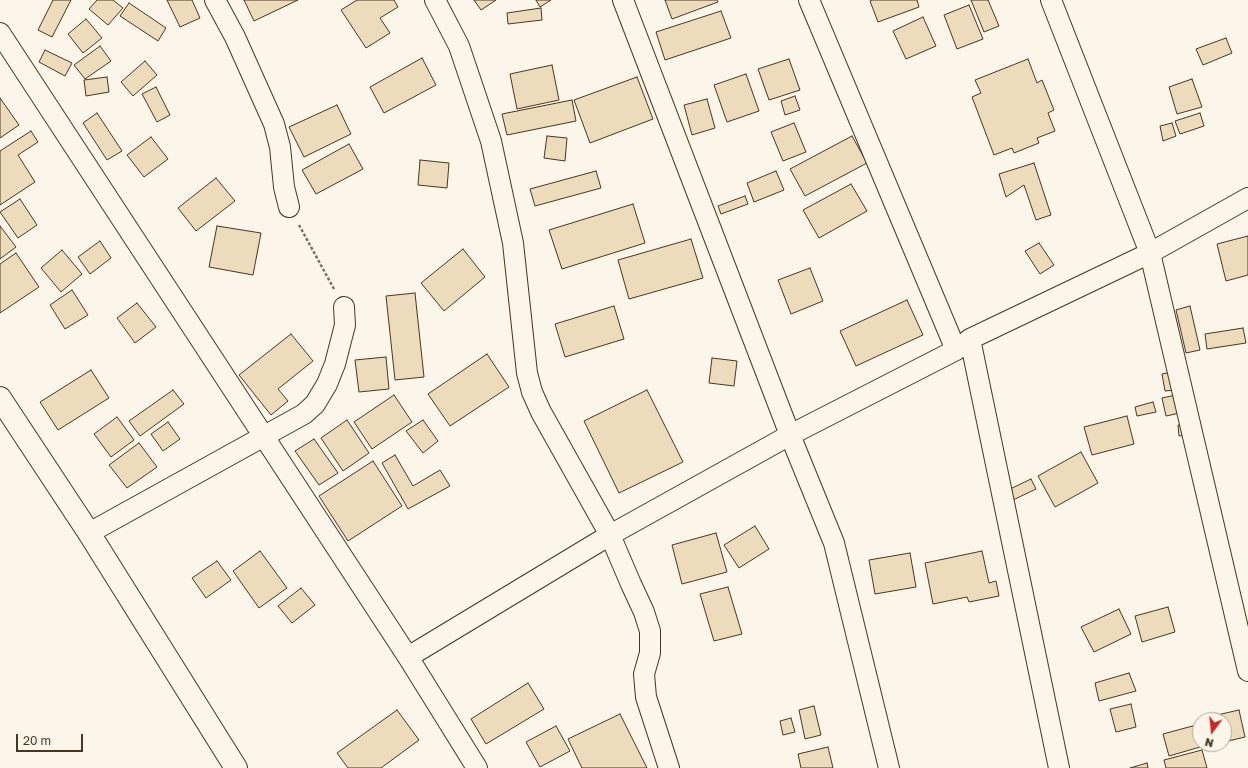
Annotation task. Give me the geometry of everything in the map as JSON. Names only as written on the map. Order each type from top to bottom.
[{"type":"street","points":[[215,0],[235,37],[274,124],[280,147],[284,187],[289,207]]},
{"type":"street","points":[[435,0],[459,46],[491,141],[513,243],[527,373],[532,392],[541,412],[610,534],[644,612],[650,631],[650,653],[644,674],[646,697],[669,768]]},
{"type":"street","points":[[623,0],[790,435],[834,543],[889,768]]},
{"type":"street","points":[[809,0],[963,345],[1059,768]]},
{"type":"street","points":[[1051,0],[1150,253],[1248,671]]},
{"type":"street","points":[[0,33],[408,657],[477,768]]},
{"type":"street","points":[[408,657],[610,534],[790,435],[963,345],[1150,253],[1248,198]]},
{"type":"street","points":[[89,533],[304,414],[315,404],[335,364],[345,325],[344,307]]},
{"type":"street","points":[[0,398],[89,533],[236,768]]},
{"type":"path","points":[[289,207],[344,307]]},
{"type":"building","points":[[53,0],[71,0],[52,37],[38,30]]},
{"type":"building","points":[[97,0],[113,0],[123,8],[108,25],[89,9]]},
{"type":"building","points":[[167,0],[192,0],[200,18],[180,27]]},
{"type":"building","points":[[244,0],[298,0],[254,21]]},
{"type":"building","points":[[357,0],[394,0],[398,7],[380,18],[390,33],[366,48],[341,10]]},
{"type":"building","points":[[474,0],[496,0],[481,10]]},
{"type":"building","points":[[536,0],[551,0],[540,7]]},
{"type":"building","points":[[665,0],[717,0],[718,2],[672,19]]},
{"type":"building","points":[[917,0],[919,7],[878,22],[870,1]]},
{"type":"building","points":[[971,0],[988,0],[999,26],[984,32]]},
{"type":"building","points":[[129,3],[166,28],[158,41],[120,16]]},
{"type":"building","points":[[969,5],[983,39],[957,49],[944,15]]},
{"type":"building","points":[[541,8],[542,20],[508,24],[507,13]]},
{"type":"building","points":[[721,11],[731,38],[665,60],[656,32]]},
{"type":"building","points":[[923,17],[936,46],[906,59],[893,31]]},
{"type":"building","points":[[86,19],[102,38],[83,53],[68,34]]},
{"type":"building","points":[[1226,38],[1232,53],[1203,65],[1196,49]]},
{"type":"building","points":[[100,46],[111,61],[85,79],[74,65]]},
{"type":"building","points":[[45,50],[72,63],[65,76],[39,62]]},
{"type":"building","points":[[422,58],[436,85],[384,113],[370,87]]},
{"type":"building","points":[[789,59],[800,90],[769,100],[758,69]]},
{"type":"building","points":[[1028,59],[1037,83],[1042,80],[1054,110],[1048,113],[1055,131],[1037,138],[1039,143],[1014,153],[1012,148],[994,155],[972,97],[981,93],[975,80]]},
{"type":"building","points":[[145,61],[157,75],[133,96],[121,82]]},
{"type":"building","points":[[552,65],[559,100],[517,109],[510,74]]},
{"type":"building","points":[[746,74],[759,111],[727,122],[714,85]]},
{"type":"building","points":[[107,77],[109,92],[86,96],[84,80]]},
{"type":"building","points":[[637,77],[653,119],[590,143],[574,100]]},
{"type":"building","points":[[1192,79],[1202,107],[1177,114],[1169,87]]},
{"type":"building","points":[[156,87],[170,115],[157,122],[142,94]]},
{"type":"building","points":[[795,96],[800,110],[785,115],[781,101]]},
{"type":"building","points":[[0,98],[19,125],[0,138]]},
{"type":"building","points":[[707,99],[715,128],[692,135],[684,105]]},
{"type":"building","points":[[572,100],[576,121],[507,135],[502,114]]},
{"type":"building","points":[[337,105],[351,134],[304,157],[289,127]]},
{"type":"building","points":[[97,113],[122,151],[107,160],[83,123]]},
{"type":"building","points":[[1200,113],[1204,126],[1180,134],[1175,121]]},
{"type":"building","points":[[794,123],[806,152],[783,161],[771,132]]},
{"type":"building","points":[[1172,123],[1176,136],[1163,141],[1160,126]]},
{"type":"building","points":[[31,131],[38,142],[18,155],[35,182],[0,205],[0,151]]},
{"type":"building","points":[[547,136],[567,138],[565,161],[544,158]]},
{"type":"building","points":[[852,136],[867,163],[805,196],[790,169]]},
{"type":"building","points":[[151,137],[168,159],[144,177],[127,155]]},
{"type":"building","points":[[349,144],[363,169],[316,194],[302,170]]},
{"type":"building","points":[[420,160],[449,163],[447,188],[418,185]]},
{"type":"building","points":[[1034,163],[1051,215],[1036,220],[1024,185],[1006,197],[999,174]]},
{"type":"building","points":[[596,171],[601,188],[535,206],[530,189]]},
{"type":"building","points":[[776,171],[784,190],[754,202],[747,183]]},
{"type":"building","points":[[216,178],[235,201],[196,231],[178,208]]},
{"type":"building","points":[[851,184],[867,211],[819,238],[803,210]]},
{"type":"building","points":[[745,196],[748,204],[721,214],[718,206]]},
{"type":"building","points":[[20,199],[37,225],[18,238],[0,212]]},
{"type":"building","points":[[633,204],[645,243],[562,269],[549,230]]},
{"type":"building","points":[[0,226],[16,247],[0,259]]},
{"type":"building","points":[[217,226],[261,233],[253,275],[209,267]]},
{"type":"building","points":[[1248,236],[1248,275],[1226,281],[1217,244]]},
{"type":"building","points":[[691,239],[703,278],[629,299],[618,260]]},
{"type":"building","points":[[100,241],[111,258],[90,274],[78,257]]},
{"type":"building","points":[[1039,243],[1054,265],[1040,274],[1025,251]]},
{"type":"building","points":[[463,249],[485,277],[444,311],[421,283]]},
{"type":"building","points":[[62,250],[82,274],[61,292],[41,268]]},
{"type":"building","points":[[16,253],[39,287],[0,313],[0,264]]},
{"type":"building","points":[[810,268],[823,301],[791,314],[778,280]]},
{"type":"building","points":[[72,290],[88,315],[65,329],[50,305]]},
{"type":"building","points":[[415,293],[424,377],[395,380],[386,296]]},
{"type":"building","points":[[907,300],[923,335],[856,366],[840,331]]},
{"type":"building","points":[[137,303],[156,327],[135,343],[117,318]]},
{"type":"building","points":[[614,306],[624,339],[565,357],[555,324]]},
{"type":"building","points":[[1190,306],[1200,350],[1186,353],[1176,310]]},
{"type":"building","points":[[1243,328],[1246,343],[1207,349],[1205,334]]},
{"type":"building","points":[[291,334],[313,361],[278,389],[288,401],[271,415],[239,375]]},
{"type":"building","points":[[487,354],[509,387],[450,426],[428,394]]},
{"type":"building","points":[[386,357],[389,389],[359,392],[355,360]]},
{"type":"building","points":[[712,358],[737,361],[734,386],[709,383]]},
{"type":"building","points":[[91,370],[109,398],[58,430],[40,402]]},
{"type":"building","points":[[1172,372],[1175,390],[1165,391],[1162,374]]},
{"type":"building","points":[[173,390],[184,404],[140,436],[129,421]]},
{"type":"building","points":[[647,390],[683,462],[619,493],[584,421]]},
{"type":"building","points":[[394,395],[412,422],[372,449],[354,422]]},
{"type":"building","points":[[1176,395],[1180,413],[1166,416],[1162,398]]},
{"type":"building","points":[[1153,402],[1156,412],[1137,416],[1135,407]]},
{"type":"building","points":[[1127,416],[1134,444],[1092,455],[1084,427]]},
{"type":"building","points":[[117,417],[134,440],[111,457],[94,434]]},
{"type":"building","points":[[347,420],[369,453],[343,471],[321,438]]},
{"type":"building","points":[[423,420],[438,441],[423,453],[406,431]]},
{"type":"building","points":[[168,422],[180,439],[163,451],[151,434]]},
{"type":"building","points":[[1186,424],[1187,435],[1179,436],[1178,425]]},
{"type":"building","points":[[314,439],[338,473],[319,485],[295,451]]},
{"type":"building","points":[[139,443],[157,467],[127,488],[109,465]]},
{"type":"building","points":[[1081,452],[1098,483],[1055,507],[1038,476]]},
{"type":"building","points":[[395,455],[413,486],[440,470],[450,486],[408,509],[382,463]]},
{"type":"building","points":[[373,461],[402,506],[348,541],[319,496]]},
{"type":"building","points":[[1031,479],[1036,489],[1013,500],[1008,490]]},
{"type":"building","points":[[755,526],[769,549],[739,568],[724,545]]},
{"type":"building","points":[[716,533],[727,572],[682,584],[672,545]]},
{"type":"building","points":[[260,551],[287,588],[259,608],[233,571]]},
{"type":"building","points":[[982,551],[989,583],[996,581],[999,596],[969,602],[967,597],[933,604],[925,563]]},
{"type":"building","points":[[910,553],[916,587],[875,594],[869,560]]},
{"type":"building","points":[[217,561],[231,580],[206,598],[192,578]]},
{"type":"building","points":[[728,587],[742,634],[714,641],[700,594]]},
{"type":"building","points":[[301,588],[315,605],[292,623],[278,606]]},
{"type":"building","points":[[1168,607],[1175,632],[1142,642],[1135,616]]},
{"type":"building","points":[[1119,609],[1131,634],[1094,652],[1081,627]]},
{"type":"building","points":[[1129,673],[1136,691],[1099,701],[1095,683]]},
{"type":"building","points":[[528,683],[544,709],[486,744],[471,719]]},
{"type":"building","points":[[1131,704],[1136,727],[1116,732],[1110,709]]},
{"type":"building","points":[[814,706],[821,735],[805,739],[799,710]]},
{"type":"building","points":[[397,710],[419,740],[381,768],[348,768],[337,753]]},
{"type":"building","points":[[1239,710],[1245,737],[1232,740],[1232,712],[1230,712]]},
{"type":"building","points":[[620,714],[647,768],[582,768],[568,739]]},
{"type":"building","points":[[791,718],[795,732],[783,735],[780,721]]},
{"type":"building","points":[[556,726],[570,751],[540,767],[526,742]]},
{"type":"building","points":[[1192,726],[1192,749],[1169,756],[1163,734]]},
{"type":"building","points":[[828,747],[833,768],[801,768],[798,754]]},
{"type":"building","points":[[1194,752],[1203,752],[1207,768],[1166,768],[1164,760]]},
{"type":"building","points":[[1147,763],[1148,768],[1130,768]]}]
